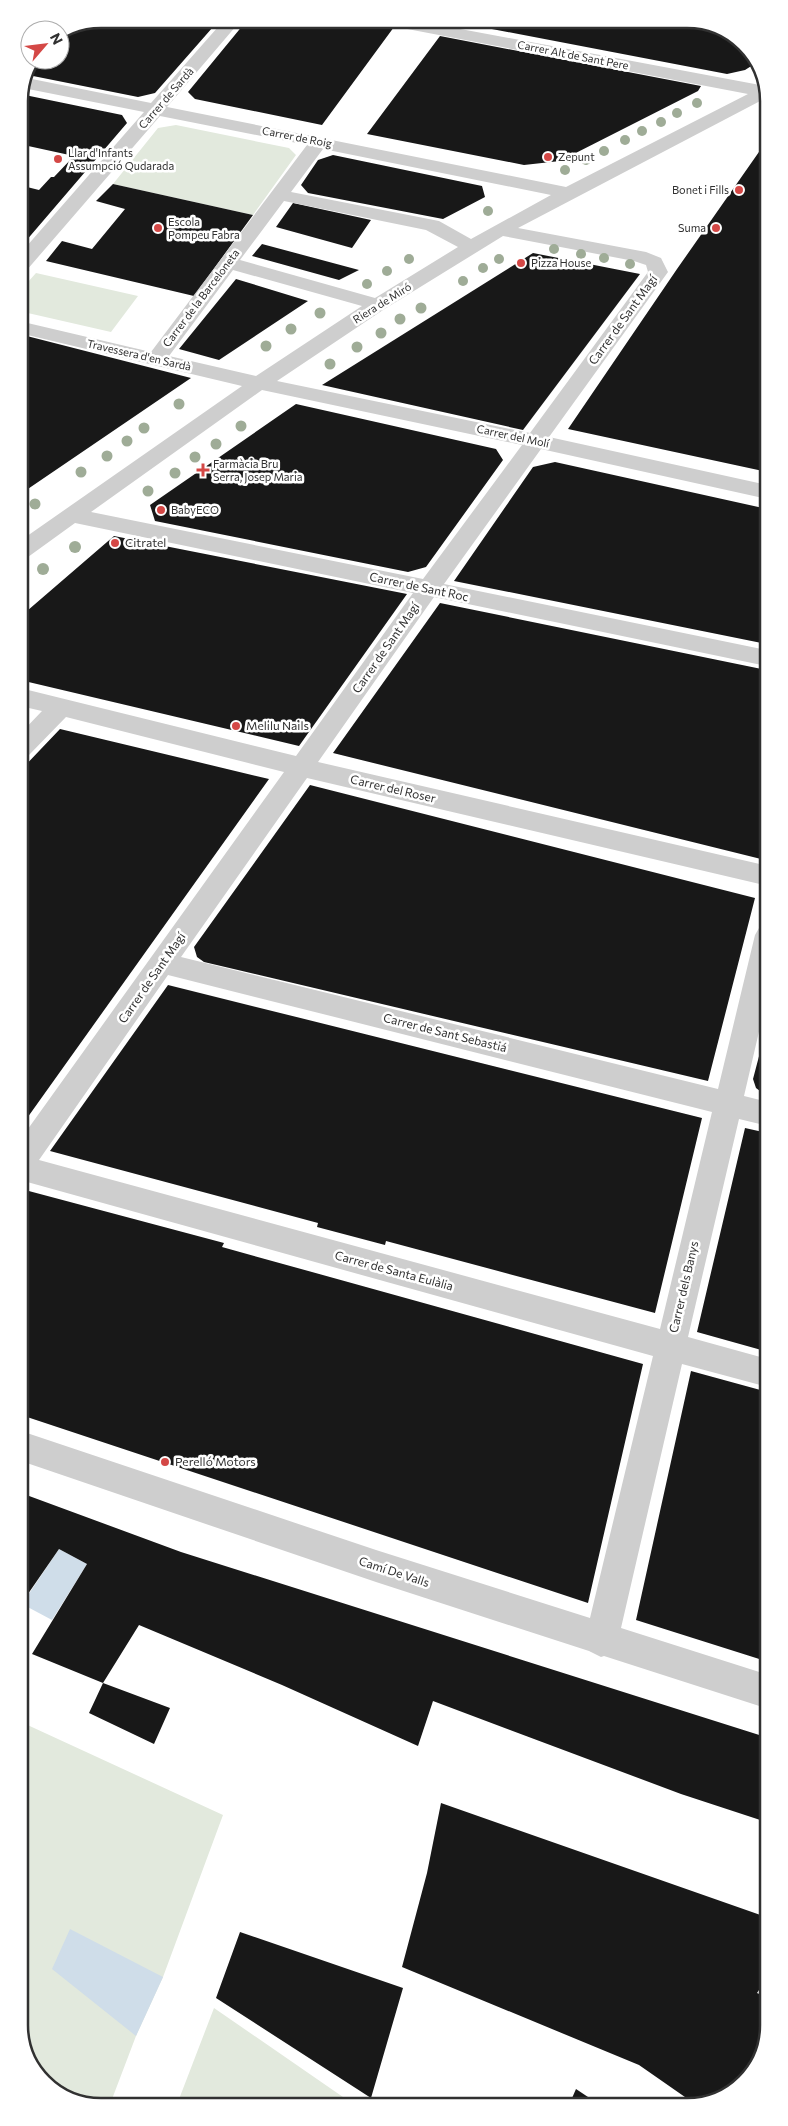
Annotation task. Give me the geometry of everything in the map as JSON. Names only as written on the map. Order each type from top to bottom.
[{"type":"street","name":"Carrer de Sardà","points":[[28,257],[226,28]]},
{"type":"street","name":"Carrer Alt de Sant Pere","points":[[428,28],[760,91]]},
{"type":"street","name":"Carrer de Roig","points":[[30,84],[569,193]]},
{"type":"street","name":"Riera de Miró","points":[[28,546],[258,383],[378,305],[501,230],[760,95]]},
{"type":"street","name":"Carrer de la Barceloneta","points":[[156,359],[319,142]]},
{"type":"street","points":[[279,195],[432,225],[471,248]]},
{"type":"street","name":"Carrer de Sant Magí","points":[[28,1152],[428,588],[658,272],[654,262],[639,256],[501,230]]},
{"type":"street","points":[[228,263],[378,305]]},
{"type":"street","name":"Travessera d'en Sardà","points":[[28,329],[258,383]]},
{"type":"street","name":"Carrer del Molí","points":[[258,383],[760,490]]},
{"type":"street","name":"Carrer de Sant Roc","points":[[71,515],[760,657]]},
{"type":"street","name":"Carrer del Roser","points":[[28,699],[301,768],[760,874]]},
{"type":"street","points":[[28,741],[60,707]]},
{"type":"street","name":"Carrer de Sant Sebastiá","points":[[163,963],[760,1112]]},
{"type":"street","name":"Carrer dels Banys","points":[[602,1640],[760,967]]},
{"type":"street","name":"Carrer de Santa Eulàlia","points":[[28,1170],[760,1371]]},
{"type":"street","name":"Camí De Valls","points":[[28,1448],[358,1560],[602,1640],[760,1689]]},
{"type":"shaded area","points":[[176,125],[289,148],[296,155],[253,215],[113,184],[158,128]]},
{"type":"shaded area","points":[[36,273],[138,296],[111,332],[28,313],[28,282]]},
{"type":"shaded area","points":[[59,1549],[87,1564],[52,1620],[28,1607],[28,1595]]},
{"type":"shaded area","points":[[28,1725],[223,1815],[163,1977],[136,2036],[112,2098],[86,2097],[60,2086],[40,2066],[30,2044],[28,2035]]},
{"type":"shaded area","points":[[70,1929],[163,1977],[136,2036],[52,1969]]},
{"type":"shaded area","points":[[214,2008],[344,2098],[179,2098]]},
{"type":"building","points":[[212,28],[155,93],[138,97],[32,76],[34,70],[70,70],[70,34],[86,29]]},
{"type":"building","points":[[241,28],[393,28],[322,125],[195,99],[188,92]]},
{"type":"building","points":[[487,28],[702,29],[724,37],[739,49],[752,66],[745,70],[727,74]]},
{"type":"building","points":[[440,36],[701,86],[698,91],[560,161],[524,165],[367,134]]},
{"type":"building","points":[[28,96],[122,115],[127,123],[28,238],[28,187],[39,190],[74,156],[28,146]]},
{"type":"building","points":[[760,151],[760,470],[568,429]]},
{"type":"building","points":[[333,155],[482,186],[485,197],[443,219],[308,193],[301,185],[318,160]]},
{"type":"building","points":[[113,184],[253,215],[194,296],[46,261],[62,241],[92,249],[125,209],[96,201]]},
{"type":"building","points":[[293,203],[371,220],[352,248],[276,227]]},
{"type":"building","points":[[262,244],[359,270],[339,280],[252,256]]},
{"type":"building","points":[[533,253],[640,274],[523,430],[322,385]]},
{"type":"building","points":[[236,279],[308,301],[219,360],[179,349]]},
{"type":"building","points":[[28,336],[191,378],[28,489]]},
{"type":"building","points":[[296,404],[496,449],[503,460],[426,567],[408,572],[155,521],[150,505]]},
{"type":"building","points":[[555,462],[760,507],[760,643],[454,581],[533,467]]},
{"type":"building","points":[[114,536],[407,594],[299,746],[28,682],[28,610]]},
{"type":"building","points":[[440,603],[760,669],[760,859],[333,753]]},
{"type":"building","points":[[60,729],[269,779],[28,1117],[28,763]]},
{"type":"building","points":[[310,785],[755,898],[708,1081],[204,962],[197,957],[194,947]]},
{"type":"building","points":[[168,985],[702,1118],[655,1313],[386,1241],[385,1245],[317,1227],[318,1223],[50,1151]]},
{"type":"building","points":[[760,1052],[760,1091],[756,1088],[753,1079]]},
{"type":"building","points":[[745,1128],[760,1131],[760,1350],[697,1332]]},
{"type":"building","points":[[28,1191],[224,1243],[222,1247],[643,1364],[588,1603],[28,1417]]},
{"type":"building","points":[[691,1371],[760,1390],[760,1659],[636,1620]]},
{"type":"building","points":[[28,1496],[181,1552],[760,1735],[760,1820],[681,1794],[433,1701],[418,1746],[282,1685],[139,1625],[103,1683],[32,1654],[87,1564],[59,1549],[28,1594]]},
{"type":"building","points":[[103,1683],[170,1708],[154,1744],[89,1713]]},
{"type":"building","points":[[441,1803],[760,1915],[760,1988],[757,1993],[760,1994],[760,2035],[753,2058],[739,2077],[728,2086],[706,2096],[686,2098],[639,2065],[402,1967],[427,1873]]},
{"type":"building","points":[[240,1932],[403,1988],[371,2098],[216,1998]]},
{"type":"building","points":[[576,2089],[590,2098],[572,2098]]},
{"type":"place","name":"Zepunt","points":[[548,157]]},
{"type":"place","name":"Llar d'Infants Assumpció Qudarada","points":[[58,159]]},
{"type":"place","name":"Bonet i Fills","points":[[739,190]]},
{"type":"place","name":"Escola Pompeu Fabra","points":[[158,228]]},
{"type":"place","name":"Suma","points":[[716,228]]},
{"type":"place","name":"Pizza House","points":[[521,263]]},
{"type":"place","name":"Farmàcia Bru Serra, Josep Maria","points":[[203,470]]},
{"type":"place","name":"BabyECO","points":[[161,510]]},
{"type":"place","name":"Citratel","points":[[115,543]]},
{"type":"place","name":"Melilu Nails","points":[[236,726]]},
{"type":"place","name":"Perelló Motors","points":[[165,1462]]}]
